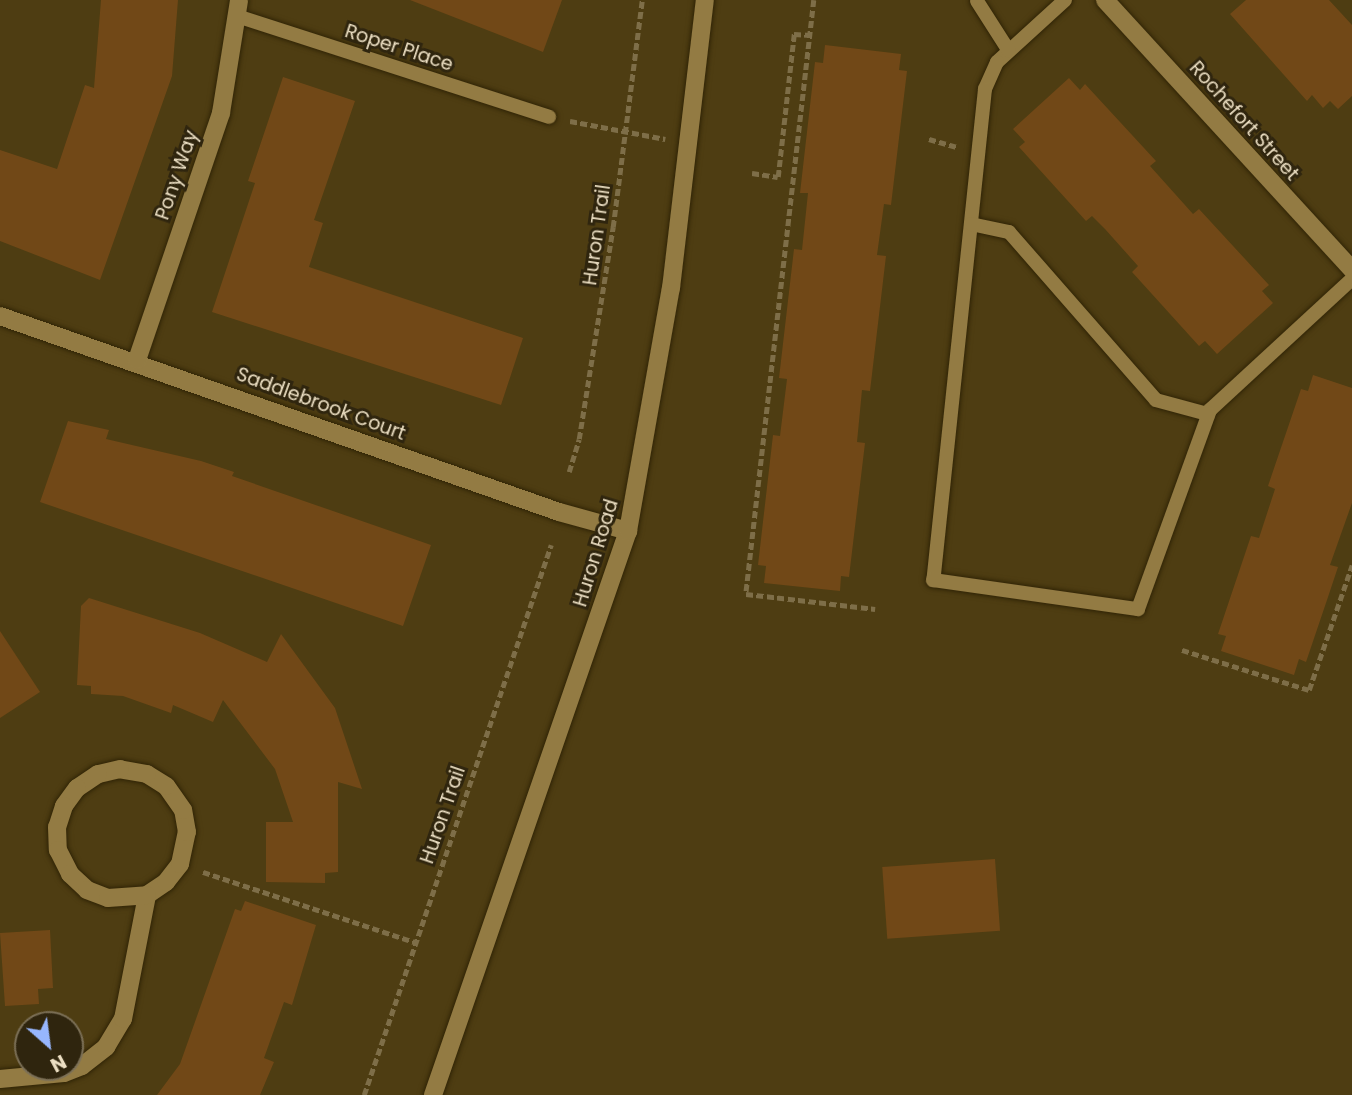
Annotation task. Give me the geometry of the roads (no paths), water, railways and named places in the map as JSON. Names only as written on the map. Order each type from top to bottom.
[{"type":"street","name":"Huron Road","points":[[433,1095],[628,531],[671,288],[705,0]]},
{"type":"street","name":"Rochefort Street","points":[[1105,0],[1352,270]]},
{"type":"street","name":"Pony Way","points":[[137,360],[221,113],[238,8]]},
{"type":"street","name":"Saddlebrook Court","points":[[0,316],[137,360],[559,512],[628,531]]},
{"type":"street","points":[[0,1079],[64,1073],[82,1066],[106,1047],[123,1019],[147,895],[166,882],[180,864],[187,832],[183,810],[166,786],[147,774],[120,769],[98,774],[77,788],[64,806],[57,827],[58,850],[70,874],[87,890],[108,898],[147,895]]},
{"type":"lane","points":[[1065,0],[997,62],[985,89],[933,580],[1138,609],[1208,414],[1221,396],[1352,279]]},
{"type":"lane","points":[[977,1],[1009,51]]},
{"type":"lane","name":"Roper Place","points":[[238,8],[549,117]]},
{"type":"lane","points":[[971,224],[1009,232],[1156,400],[1208,414]]}]
